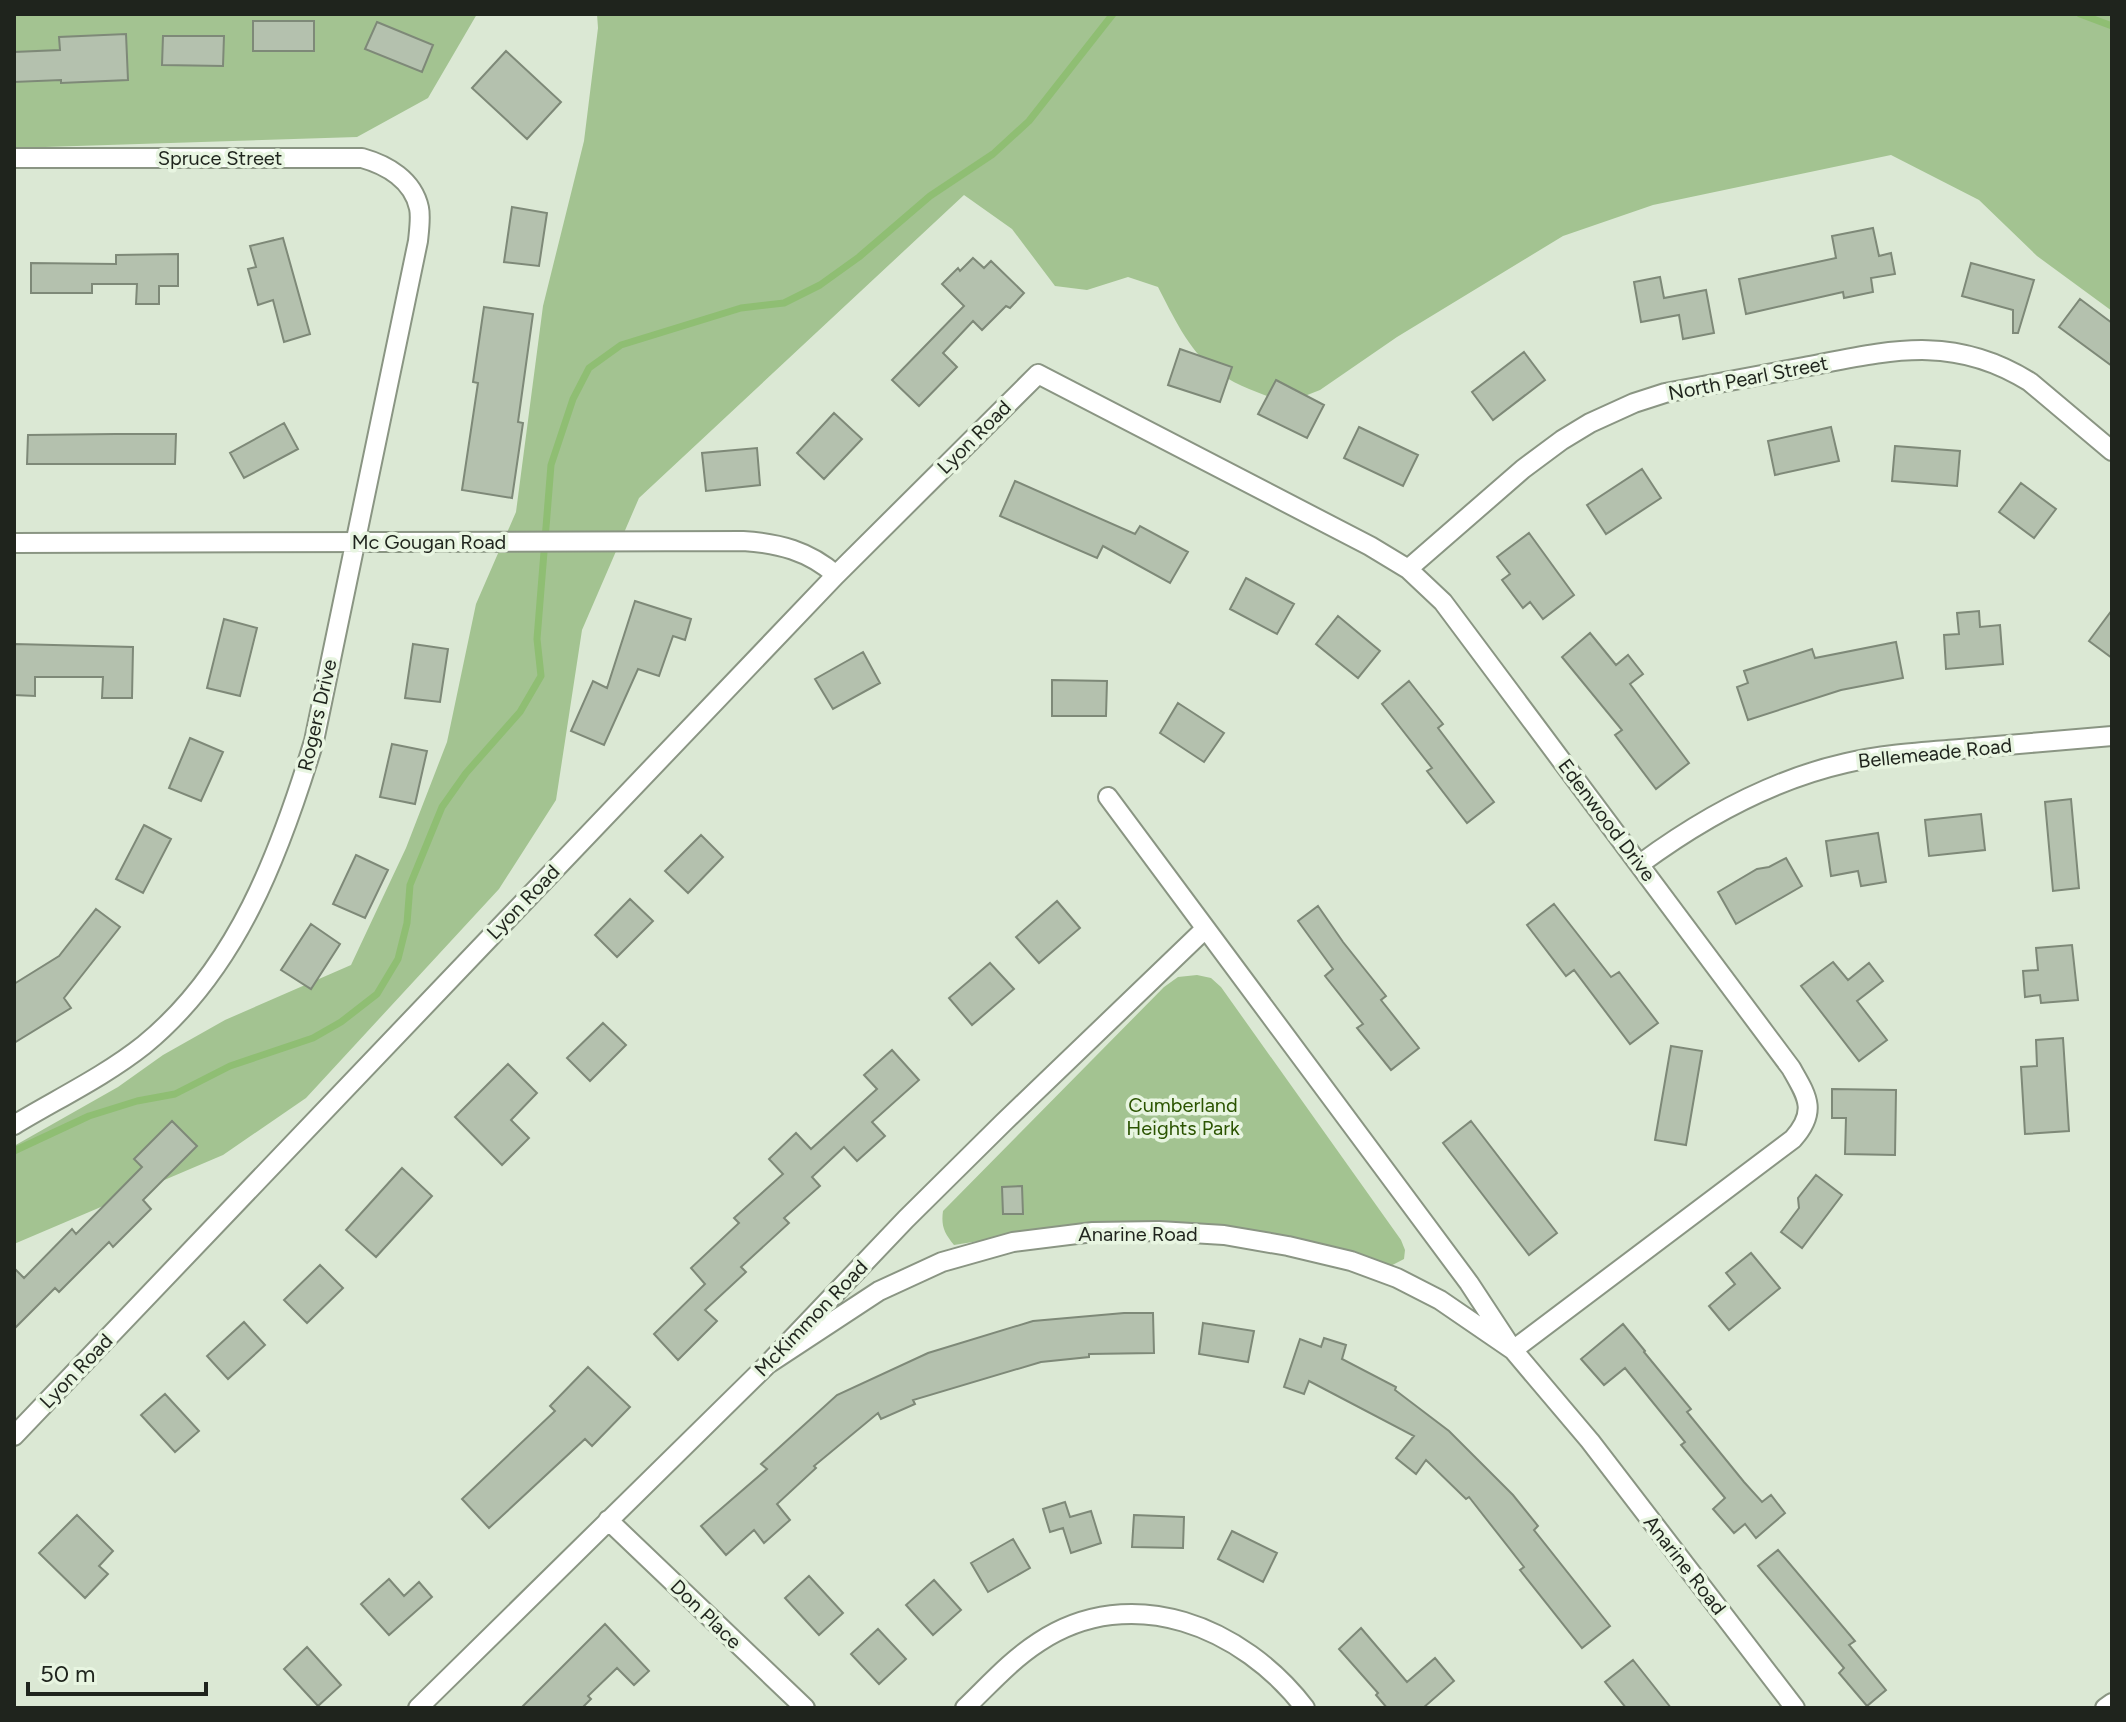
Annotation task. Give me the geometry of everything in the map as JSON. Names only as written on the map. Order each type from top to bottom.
[{"type":"street","name":"Spruce Street","points":[[14,158],[362,158],[392,170],[404,180],[413,194]]},
{"type":"street","name":"Rogers Drive","points":[[14,1125],[100,1074],[141,1047],[165,1026],[199,991],[218,965],[271,864],[295,803],[314,741],[418,241],[419,208],[413,194]]},
{"type":"street","name":"North Pearl Street","points":[[1408,569],[1533,462],[1590,423],[1623,408],[1665,393],[1890,351],[1917,349],[1950,352],[1979,358],[2017,373],[2112,451]]},
{"type":"street","name":"Edenwood Drive","points":[[1038,374],[1370,546],[1408,569],[1443,602],[1791,1068],[1807,1096],[1808,1112],[1804,1127],[1793,1139],[1513,1350]]},
{"type":"street","name":"Lyon Road","points":[[14,1436],[836,575],[1038,374]]},
{"type":"street","name":"Mc Gougan Road","points":[[14,543],[743,541],[791,549],[821,562],[836,575]]},
{"type":"street","name":"Bellemeade Road","points":[[1640,864],[1710,818],[1753,795],[1845,763],[1893,755],[2112,736]]},
{"type":"street","name":"Anarine Road","points":[[1108,797],[1469,1283],[1513,1350],[1590,1441],[1795,1708]]},
{"type":"street","name":"McKimmon Road","points":[[418,1708],[768,1364],[906,1219],[1205,929]]},
{"type":"street","name":"Anarine Road","points":[[768,1364],[879,1291],[942,1262],[1013,1242],[1093,1232],[1159,1231],[1224,1235],[1351,1261],[1397,1278],[1440,1300],[1513,1350]]},
{"type":"street","name":"Don Place","points":[[608,1520],[805,1708]]},
{"type":"street","points":[[965,1708],[1014,1659],[1041,1640],[1070,1626],[1134,1614],[1182,1621],[1213,1631],[1267,1666],[1305,1708]]},
{"type":"street","points":[[2105,1708],[2112,1703]]},
{"type":"green space","points":[[14,14],[477,14],[428,98],[357,137],[14,148]]},
{"type":"green space","points":[[597,14],[2112,14],[2112,311],[2037,256],[1979,200],[1891,155],[1653,205],[1563,236],[1397,337],[1320,390],[1287,403],[1240,385],[1205,361],[1182,331],[1158,287],[1128,277],[1087,290],[1055,286],[1012,229],[964,195],[639,498],[582,630],[556,800],[499,889],[306,1098],[223,1155],[14,1244],[14,1146],[118,1087],[163,1055],[225,1020],[351,965],[406,848],[447,742],[476,604],[516,512],[543,306],[584,141],[598,28]]},
{"type":"green space","name":"Cumberland Heights Park","points":[[1197,975],[1211,978],[1221,987],[1401,1240],[1404,1259],[1379,1272],[1318,1247],[1085,1224],[954,1245],[944,1229],[943,1211],[1164,987],[1178,977]]},
{"type":"building","points":[[253,21],[314,21],[314,51],[253,51]]},
{"type":"building","points":[[377,22],[433,45],[422,72],[365,49]]},
{"type":"building","points":[[126,34],[128,80],[14,82],[14,52],[60,50],[59,37]]},
{"type":"building","points":[[163,36],[224,36],[223,66],[162,65]]},
{"type":"building","points":[[506,51],[561,102],[527,139],[472,88]]},
{"type":"building","points":[[512,207],[547,213],[539,266],[504,262]]},
{"type":"building","points":[[1873,228],[1879,256],[1891,253],[1895,274],[1871,278],[1873,292],[1844,298],[1843,292],[1746,314],[1739,279],[1836,258],[1832,236]]},
{"type":"building","points":[[283,238],[310,334],[284,342],[273,300],[258,305],[248,269],[256,267],[250,246]]},
{"type":"building","points":[[178,254],[178,286],[159,286],[159,304],[136,304],[137,284],[92,284],[92,293],[31,293],[31,263],[116,264],[116,255]]},
{"type":"building","points":[[973,258],[984,268],[991,261],[1024,293],[982,330],[973,321],[943,353],[957,367],[919,406],[892,380],[964,306],[942,284]]},
{"type":"building","points":[[1971,263],[2034,280],[2018,333],[2013,333],[2013,310],[1962,296]]},
{"type":"building","points":[[1660,277],[1664,298],[1706,290],[1714,333],[1683,339],[1679,315],[1641,322],[1634,282]]},
{"type":"building","points":[[2080,299],[2112,323],[2112,366],[2059,327]]},
{"type":"building","points":[[484,307],[533,314],[518,422],[523,423],[512,498],[462,490],[478,383],[473,382]]},
{"type":"building","points":[[1180,349],[1232,367],[1220,402],[1168,385]]},
{"type":"building","points":[[1524,352],[1545,380],[1493,420],[1472,392]]},
{"type":"building","points":[[1276,380],[1324,405],[1307,438],[1258,414]]},
{"type":"building","points":[[834,413],[862,439],[824,479],[797,453]]},
{"type":"building","points":[[284,423],[298,449],[244,478],[230,453]]},
{"type":"building","points":[[1359,427],[1418,455],[1403,486],[1344,458]]},
{"type":"building","points":[[1831,427],[1839,461],[1775,475],[1768,441]]},
{"type":"building","points":[[176,434],[175,464],[27,464],[28,435]]},
{"type":"building","points":[[1895,446],[1960,451],[1957,486],[1892,481]]},
{"type":"building","points":[[757,448],[760,485],[706,491],[702,453]]},
{"type":"building","points":[[1642,469],[1661,498],[1606,534],[1587,505]]},
{"type":"building","points":[[1015,481],[1135,534],[1140,526],[1188,552],[1170,583],[1103,546],[1097,558],[1000,516]]},
{"type":"building","points":[[2021,483],[2056,509],[2034,538],[1999,512]]},
{"type":"building","points":[[1529,533],[1574,595],[1543,619],[1530,602],[1523,608],[1502,580],[1510,574],[1497,557]]},
{"type":"building","points":[[1246,578],[1294,604],[1277,634],[1230,609]]},
{"type":"building","points":[[635,601],[691,619],[685,640],[673,636],[659,676],[638,669],[604,745],[571,731],[593,681],[607,688]]},
{"type":"building","points":[[2112,610],[2112,658],[2089,641]]},
{"type":"building","points":[[1979,611],[1980,627],[2000,625],[2003,664],[1946,669],[1944,635],[1959,634],[1957,613]]},
{"type":"building","points":[[1338,616],[1380,651],[1358,678],[1316,644]]},
{"type":"building","points":[[224,619],[257,628],[240,696],[207,688]]},
{"type":"building","points":[[1590,633],[1616,665],[1628,655],[1643,674],[1630,684],[1689,763],[1656,789],[1615,735],[1622,730],[1562,657]]},
{"type":"building","points":[[1896,642],[1903,678],[1841,690],[1748,720],[1737,687],[1748,683],[1744,671],[1812,649],[1815,658]]},
{"type":"building","points":[[14,644],[133,647],[132,698],[102,698],[103,677],[35,677],[35,696],[14,695]]},
{"type":"building","points":[[413,644],[448,649],[440,702],[405,698]]},
{"type":"building","points":[[863,652],[880,683],[833,709],[815,679]]},
{"type":"building","points":[[1052,680],[1107,681],[1106,716],[1052,716]]},
{"type":"building","points":[[1409,681],[1443,724],[1438,728],[1494,802],[1467,823],[1427,771],[1432,768],[1382,704]]},
{"type":"building","points":[[1178,703],[1224,733],[1204,762],[1160,733]]},
{"type":"building","points":[[190,738],[223,752],[201,801],[169,788]]},
{"type":"building","points":[[392,744],[427,751],[415,804],[380,797]]},
{"type":"building","points":[[2071,799],[2079,888],[2053,891],[2045,802]]},
{"type":"building","points":[[1981,814],[1985,850],[1929,856],[1925,820]]},
{"type":"building","points":[[144,825],[171,839],[143,893],[116,879]]},
{"type":"building","points":[[1878,833],[1886,882],[1861,886],[1858,871],[1831,876],[1826,841]]},
{"type":"building","points":[[701,835],[723,857],[688,893],[665,871]]},
{"type":"building","points":[[356,855],[388,870],[365,918],[333,904]]},
{"type":"building","points":[[1786,858],[1802,886],[1736,924],[1718,892],[1757,869]]},
{"type":"building","points":[[630,899],[653,921],[617,957],[595,935]]},
{"type":"building","points":[[1057,901],[1080,928],[1039,963],[1016,937]]},
{"type":"building","points":[[1554,904],[1611,977],[1619,972],[1658,1023],[1630,1044],[1574,970],[1566,976],[1527,925]]},
{"type":"building","points":[[1318,906],[1386,996],[1381,1000],[1419,1048],[1391,1070],[1357,1028],[1363,1024],[1325,976],[1333,969],[1298,921]]},
{"type":"building","points":[[96,909],[120,927],[64,998],[71,1008],[14,1043],[14,984],[59,956]]},
{"type":"building","points":[[311,924],[340,944],[311,989],[281,970]]},
{"type":"building","points":[[2072,945],[2078,1000],[2041,1003],[2040,995],[2025,997],[2023,971],[2038,970],[2036,948]]},
{"type":"building","points":[[1833,962],[1848,980],[1869,963],[1883,981],[1857,1001],[1887,1040],[1859,1061],[1801,986]]},
{"type":"building","points":[[990,963],[1014,989],[972,1025],[949,998]]},
{"type":"building","points":[[603,1023],[626,1045],[590,1081],[567,1058]]},
{"type":"building","points":[[2063,1038],[2069,1131],[2025,1134],[2021,1067],[2037,1066],[2036,1040]]},
{"type":"building","points":[[1671,1046],[1702,1051],[1686,1145],[1655,1140]]},
{"type":"building","points":[[892,1050],[919,1080],[872,1122],[885,1136],[857,1161],[844,1147],[812,1177],[820,1186],[784,1218],[789,1223],[741,1267],[746,1272],[705,1310],[717,1321],[678,1360],[654,1334],[705,1284],[691,1268],[739,1223],[734,1218],[783,1174],[769,1159],[796,1133],[811,1149],[877,1089],[864,1075]]},
{"type":"building","points":[[508,1064],[537,1093],[511,1120],[529,1138],[502,1165],[455,1117]]},
{"type":"building","points":[[1832,1089],[1896,1090],[1895,1155],[1845,1154],[1846,1118],[1832,1118]]},
{"type":"building","points":[[172,1121],[197,1146],[143,1200],[151,1209],[113,1247],[109,1242],[59,1292],[55,1288],[14,1329],[14,1268],[24,1278],[72,1229],[76,1234],[142,1167],[134,1159]]},
{"type":"building","points":[[1471,1121],[1557,1233],[1529,1255],[1443,1143]]},
{"type":"building","points":[[402,1168],[432,1196],[376,1257],[346,1230]]},
{"type":"building","points":[[1816,1175],[1842,1195],[1802,1248],[1781,1232],[1799,1208],[1798,1198]]},
{"type":"building","points":[[1022,1186],[1023,1214],[1003,1214],[1002,1187]]},
{"type":"building","points":[[1751,1253],[1780,1288],[1729,1330],[1709,1306],[1735,1284],[1726,1273]]},
{"type":"building","points":[[320,1265],[343,1288],[307,1323],[284,1300]]},
{"type":"building","points":[[1153,1313],[1154,1353],[1089,1354],[1089,1357],[1041,1362],[913,1400],[915,1404],[881,1419],[878,1413],[814,1466],[816,1468],[777,1504],[790,1520],[764,1543],[754,1530],[726,1555],[701,1526],[767,1469],[761,1464],[837,1395],[928,1353],[1033,1321]]},
{"type":"building","points":[[244,1322],[265,1345],[228,1379],[207,1356]]},
{"type":"building","points":[[1203,1323],[1254,1331],[1248,1362],[1199,1354]]},
{"type":"building","points":[[1623,1324],[1691,1409],[1687,1412],[1744,1482],[1762,1502],[1771,1495],[1785,1513],[1756,1538],[1745,1524],[1734,1533],[1713,1509],[1725,1498],[1681,1445],[1685,1442],[1625,1368],[1604,1385],[1581,1359]]},
{"type":"building","points":[[1324,1338],[1346,1345],[1342,1359],[1396,1387],[1395,1390],[1449,1431],[1513,1495],[1538,1526],[1534,1530],[1610,1626],[1582,1648],[1520,1570],[1524,1567],[1469,1497],[1466,1499],[1426,1460],[1416,1474],[1396,1458],[1414,1436],[1309,1381],[1304,1394],[1284,1387],[1300,1339],[1321,1347]]},
{"type":"building","points":[[588,1367],[630,1407],[592,1446],[585,1439],[489,1528],[462,1499],[555,1411],[550,1406]]},
{"type":"building","points":[[165,1394],[199,1431],[175,1452],[141,1415]]},
{"type":"building","points":[[1065,1502],[1070,1517],[1091,1511],[1101,1543],[1071,1553],[1063,1528],[1050,1532],[1043,1509]]},
{"type":"building","points":[[77,1515],[113,1551],[99,1566],[108,1574],[85,1598],[39,1553]]},
{"type":"building","points":[[1134,1515],[1184,1517],[1183,1548],[1132,1547]]},
{"type":"building","points":[[1232,1531],[1277,1553],[1263,1582],[1218,1559]]},
{"type":"building","points":[[1013,1539],[1030,1568],[988,1592],[971,1563]]},
{"type":"building","points":[[1778,1550],[1855,1641],[1849,1645],[1886,1690],[1867,1706],[1839,1673],[1844,1668],[1758,1566]]},
{"type":"building","points":[[809,1576],[843,1613],[819,1635],[785,1598]]},
{"type":"building","points":[[389,1579],[404,1596],[419,1582],[432,1597],[389,1635],[361,1604]]},
{"type":"building","points":[[934,1580],[961,1610],[933,1635],[906,1605]]},
{"type":"building","points":[[605,1624],[649,1671],[634,1685],[617,1668],[588,1696],[591,1699],[582,1708],[521,1708]]},
{"type":"building","points":[[1361,1628],[1407,1682],[1435,1658],[1454,1681],[1423,1708],[1387,1708],[1376,1695],[1378,1693],[1339,1649]]},
{"type":"building","points":[[878,1629],[906,1659],[879,1684],[851,1654]]},
{"type":"building","points":[[307,1647],[341,1685],[318,1706],[284,1669]]},
{"type":"building","points":[[1633,1660],[1671,1708],[1626,1708],[1605,1682]]},
{"type":"waterway","points":[[14,1151],[89,1116],[137,1101],[175,1094],[230,1066],[313,1038],[341,1022],[377,994],[398,959],[407,923],[410,885],[442,807],[466,773],[520,712],[541,676],[537,639],[551,465],[573,399],[589,368],[621,345],[741,308],[784,303],[820,285],[859,257],[930,196],[993,154],[1029,121],[1113,14]]},
{"type":"waterway","points":[[2080,14],[2112,26]]}]
